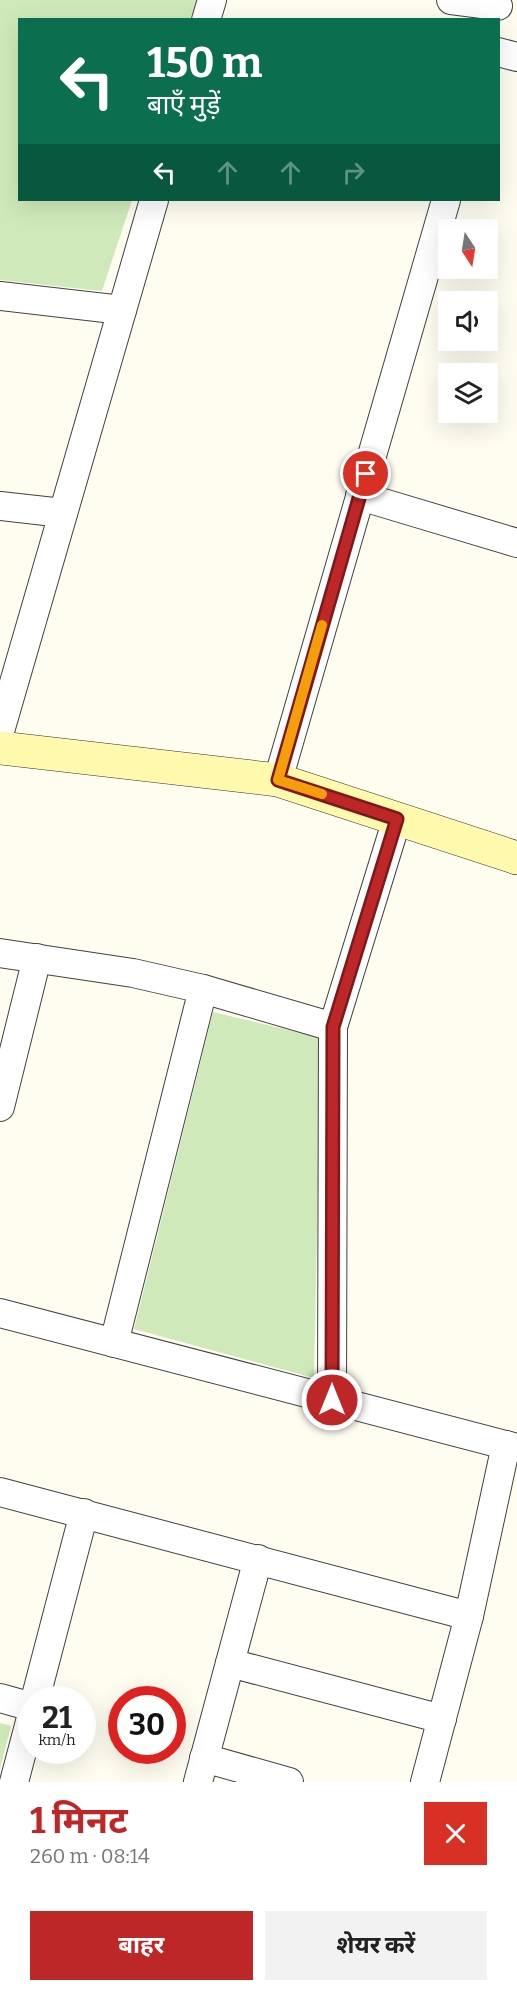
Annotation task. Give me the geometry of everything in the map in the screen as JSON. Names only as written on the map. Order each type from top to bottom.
[{"type":"street","points":[[207,18],[212,0]]},
{"type":"street","points":[[452,0],[498,8]]},
{"type":"street","points":[[500,53],[517,57]]},
{"type":"street","points":[[0,731],[154,201]]},
{"type":"street","points":[[278,780],[446,201]]},
{"type":"street","points":[[0,296],[122,310]]},
{"type":"street","points":[[360,496],[517,543]]},
{"type":"street","points":[[0,506],[63,513]]},
{"type":"street","points":[[0,748],[278,780],[517,858]]},
{"type":"street","points":[[332,1400],[333,1027],[397,819]]},
{"type":"street","points":[[0,953],[133,973],[203,989],[333,1027]]},
{"type":"street","points":[[0,1107],[37,958]]},
{"type":"street","points":[[114,1342],[203,989]]},
{"type":"street","points":[[0,1313],[512,1446],[425,1782]]},
{"type":"street","points":[[0,1492],[469,1616]]},
{"type":"street","points":[[39,1686],[84,1513]]},
{"type":"street","points":[[258,1560],[201,1770],[289,1782]]},
{"type":"street","points":[[230,1663],[442,1719]]},
{"type":"street","points":[[0,1698],[18,1703]]},
{"type":"street","points":[[14,1782],[19,1764]]},
{"type":"green space","points":[[0,0],[197,0],[190,18],[18,18],[18,201],[132,201],[102,291],[0,280]]},
{"type":"green space","points":[[213,1012],[321,1038],[314,1378],[134,1329]]},
{"type":"green space","points":[[0,1723],[11,1726],[0,1769]]},
{"type":"slow traffic","points":[[322,625],[278,780],[322,794]]},
{"type":"route","points":[[332,1400],[333,1027],[397,819],[278,780],[366,474]]}]
